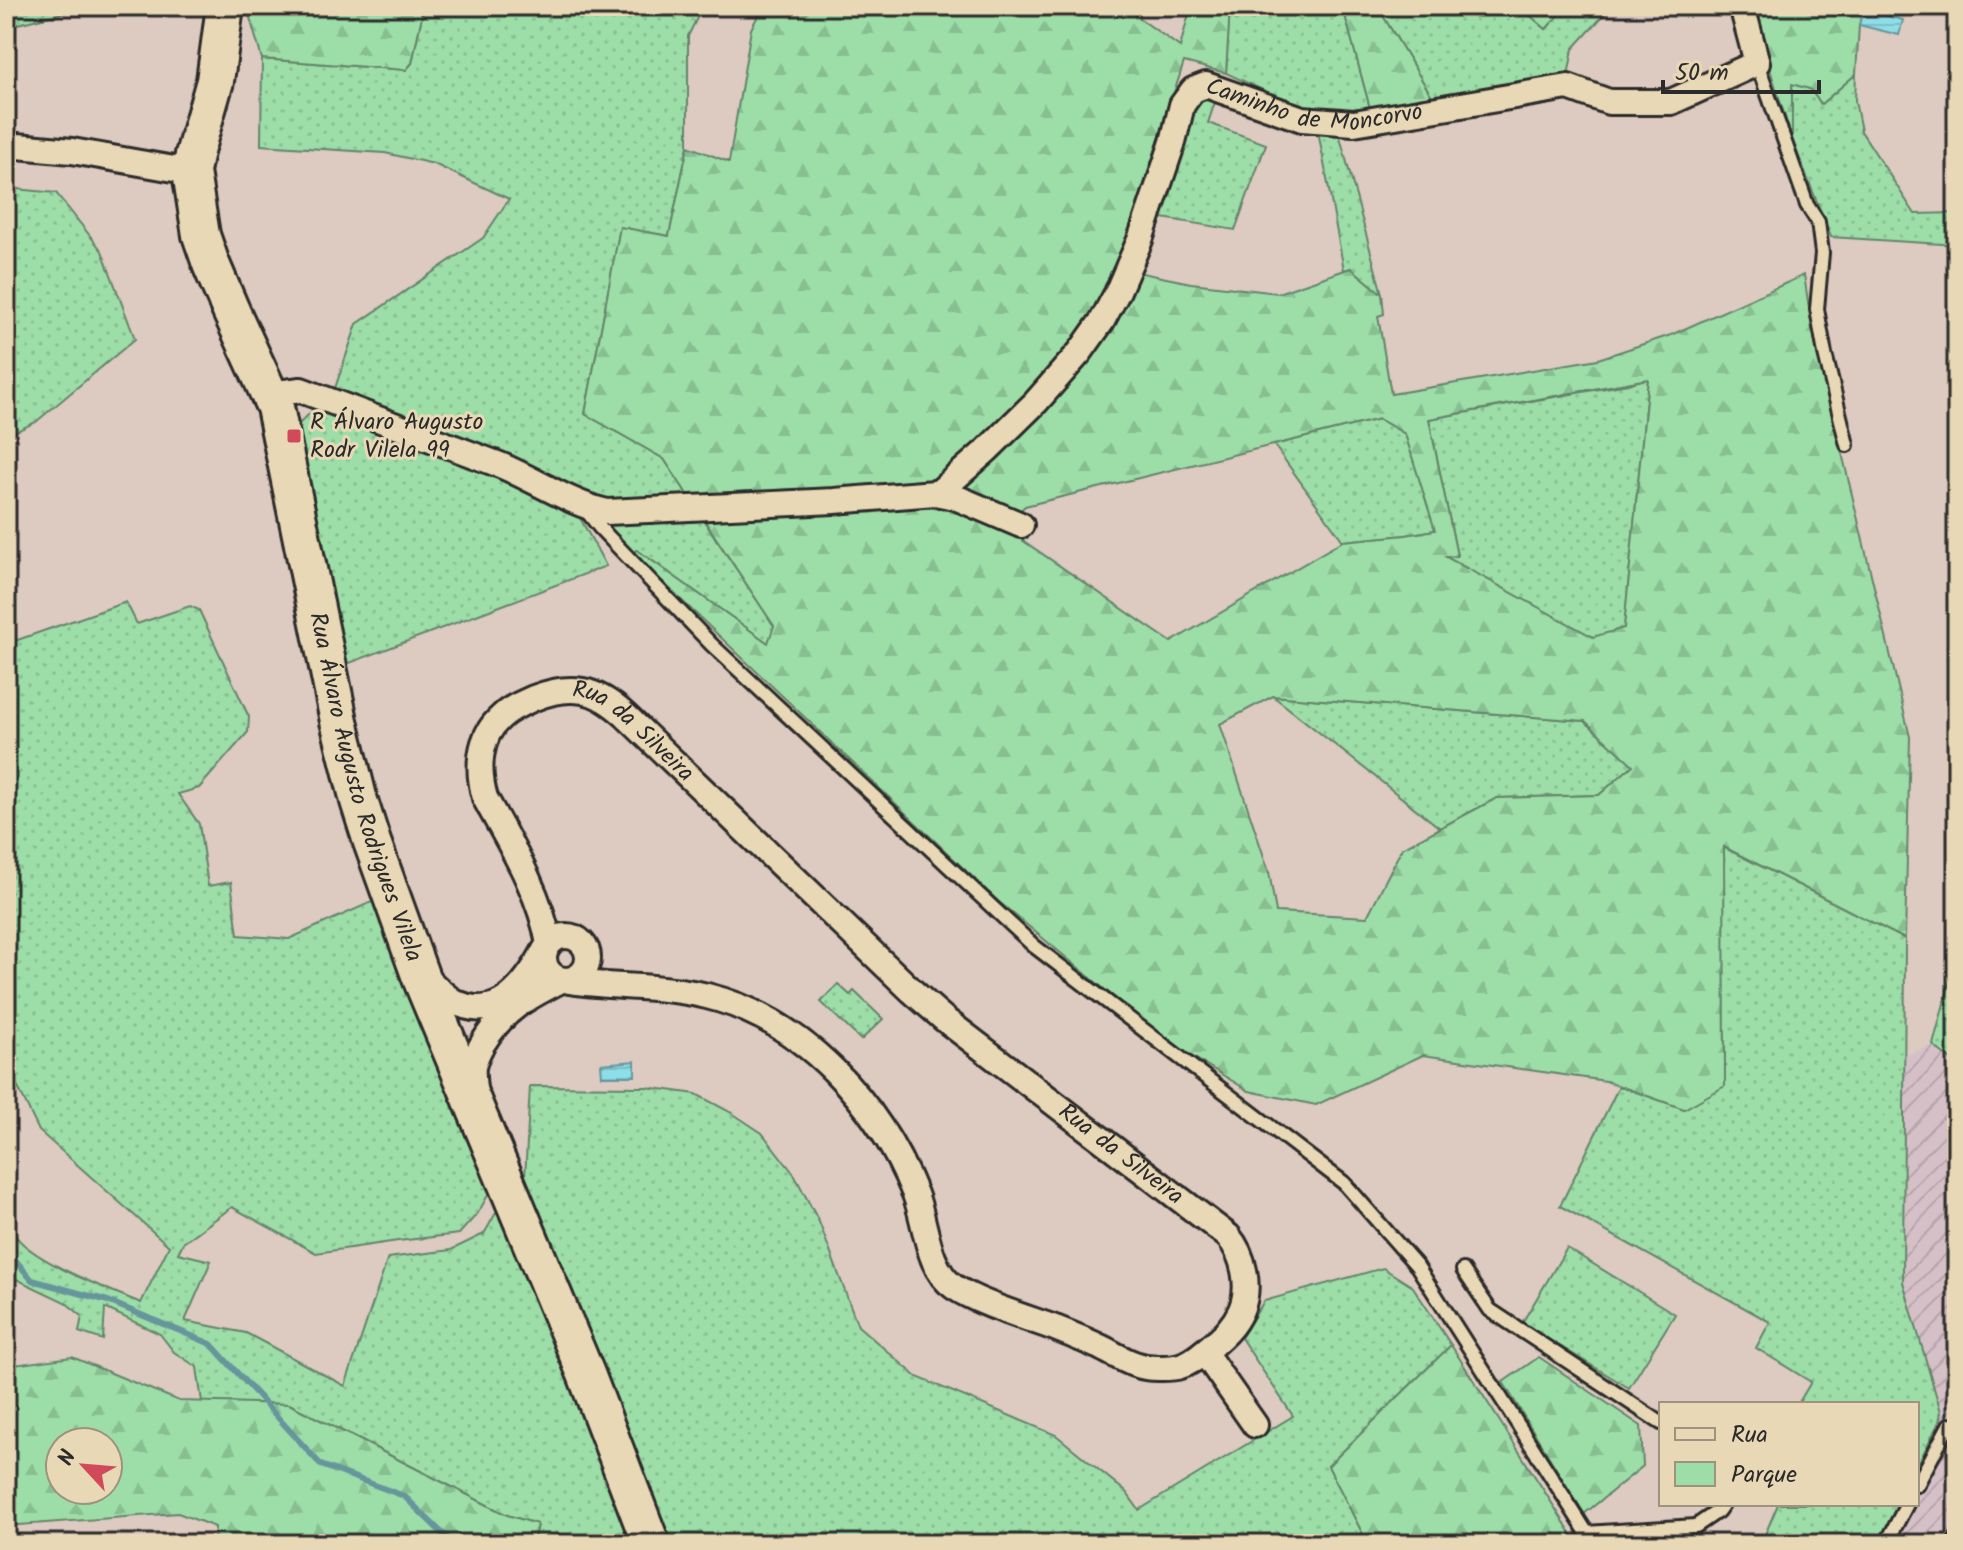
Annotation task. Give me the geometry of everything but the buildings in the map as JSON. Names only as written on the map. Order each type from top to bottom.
[{"type":"main road","name":"Rua Álvaro Augusto Rodrigues Vilela","points":[[225,6],[215,81],[191,172],[201,235],[275,407],[339,721],[359,801],[419,971],[586,1374],[651,1544]]},
{"type":"street","points":[[1742,6],[1757,63]]},
{"type":"street","name":"Caminho de Moncorvo","points":[[938,493],[1036,402],[1080,352],[1102,321],[1140,240],[1182,105],[1193,90],[1206,85],[1302,119],[1354,123],[1568,87],[1609,102],[1671,102],[1757,63]]},
{"type":"street","points":[[6,145],[72,151],[191,172]]},
{"type":"street","points":[[269,394],[301,390],[500,465],[583,506],[607,512],[938,493],[1021,525]]},
{"type":"street","name":"Rua da Silveira","points":[[584,691],[613,704],[944,1019],[1228,1236],[1237,1247],[1242,1261],[1244,1300],[1229,1332],[1196,1359],[1178,1367],[1133,1365],[1076,1336],[954,1287],[935,1264],[916,1197],[905,1173],[871,1114],[843,1080],[800,1040],[734,1005],[708,997],[654,989],[598,986],[554,977],[544,966],[547,947],[542,916],[531,885],[485,798],[479,766],[482,750],[493,726],[502,715],[515,707],[544,694],[584,691]]},
{"type":"street","name":"Rua da Silveira","points":[[531,885],[603,965],[630,981],[654,989]]},
{"type":"street","points":[[562,936],[581,943],[588,955],[586,969],[581,975],[528,997],[511,1009],[478,1047],[469,1050],[459,1048],[448,1040],[460,1009],[484,1008],[502,1003],[532,975],[547,947],[555,939],[562,936]]},
{"type":"street","points":[[419,971],[451,1000],[469,1007]]},
{"type":"street","points":[[476,1110],[472,1071],[476,1055],[491,1031]]},
{"type":"street","points":[[1204,1352],[1255,1425]]},
{"type":"lane","points":[[1757,63],[1807,205],[1818,222],[1822,253],[1817,309],[1847,445]]},
{"type":"lane","points":[[583,506],[600,528],[712,645],[1034,946],[1344,1183],[1417,1266],[1594,1544]]},
{"type":"lane","points":[[1463,1270],[1490,1310],[1659,1422]]},
{"type":"lane","points":[[1919,1481],[1949,1425]]},
{"type":"lane","points":[[1586,1533],[1696,1526],[1722,1506]]},
{"type":"lane","points":[[1886,1544],[1906,1506]]},
{"type":"lane","points":[[1953,1544],[1957,1538]]},
{"type":"shaded area","points":[[1933,1045],[1957,1065],[1957,1544],[1877,1544],[1897,1506],[1919,1506],[1919,1462],[1941,1412],[1903,1282],[1904,1056]]},
{"type":"green space","points":[[6,6],[90,6],[6,27]]},
{"type":"green space","points":[[268,6],[424,6],[412,63],[406,70],[262,59],[248,11],[268,13]]},
{"type":"green space","points":[[424,6],[703,6],[688,36],[688,146],[669,236],[620,228],[585,414],[664,459],[692,501],[611,505],[333,394],[357,324],[483,238],[509,199],[434,164],[385,153],[261,145],[262,59],[406,70],[412,63]]},
{"type":"green space","points":[[763,6],[1122,6],[1180,47],[1191,6],[1230,6],[1226,73],[1184,62],[1117,268],[1191,283],[1278,293],[1351,268],[1382,294],[1384,314],[1378,316],[1391,394],[1598,359],[1671,335],[1804,275],[1812,328],[1910,737],[1905,939],[1724,847],[1725,1086],[1684,1109],[1606,1081],[1423,1055],[1316,1105],[1249,1091],[1167,1041],[998,901],[632,553],[637,550],[768,643],[774,626],[664,459],[585,414],[620,227],[669,236],[688,146],[729,162],[751,29]],"holes":[[[1648,379],[1624,628],[1593,637],[1446,557],[1457,556],[1429,419]],[[1379,419],[1405,434],[1435,530],[1343,541],[1171,642],[1003,527],[1025,506]],[[1273,696],[1585,721],[1633,765],[1599,795],[1497,798],[1402,848],[1367,917],[1276,912],[1269,872],[1220,724]]]},
{"type":"green space","points":[[1230,6],[1326,6],[1345,15],[1370,108],[1320,111],[1288,102],[1226,73]]},
{"type":"green space","points":[[1326,6],[1377,6],[1434,100],[1370,108],[1345,15]]},
{"type":"green space","points":[[1377,6],[1519,6],[1546,29],[1567,6],[1612,6],[1573,49],[1568,76],[1434,100]]},
{"type":"green space","points":[[1519,6],[1567,6],[1546,29]]},
{"type":"green space","points":[[1750,6],[1865,6],[1859,25],[1856,74],[1821,104],[1810,89],[1792,84],[1792,139]]},
{"type":"green space","points":[[1856,74],[1855,101],[1861,131],[1915,214],[1957,213],[1957,245],[1831,237],[1792,139],[1792,84],[1810,89],[1821,104]]},
{"type":"green space","points":[[1211,94],[1217,96],[1208,123],[1266,144],[1235,230],[1156,217],[1194,101]]},
{"type":"green space","points":[[1318,131],[1339,133],[1382,294],[1351,268],[1344,270]]},
{"type":"green space","points":[[6,188],[56,193],[102,251],[135,339],[36,422],[6,436],[8,376]]},
{"type":"green space","points":[[1648,378],[1624,628],[1593,638],[1444,556],[1457,556],[1429,419]]},
{"type":"green space","points":[[319,404],[537,488],[579,516],[606,566],[347,664],[296,427]]},
{"type":"green space","points":[[1379,419],[1405,434],[1436,530],[1343,541],[1274,445]]},
{"type":"green space","points":[[702,518],[775,627],[768,643],[637,550],[632,553],[609,532],[612,523]]},
{"type":"green space","points":[[126,602],[137,624],[190,606],[199,610],[249,717],[248,732],[199,788],[178,794],[199,824],[208,886],[231,882],[238,935],[289,939],[376,900],[492,1188],[478,1213],[459,1234],[316,1253],[232,1207],[183,1243],[178,1253],[211,1261],[185,1321],[246,1333],[345,1386],[388,1258],[451,1250],[484,1234],[501,1204],[639,1544],[533,1544],[537,1524],[507,1515],[289,1404],[202,1402],[197,1367],[174,1352],[160,1334],[105,1308],[103,1340],[79,1332],[82,1316],[65,1302],[14,1278],[6,1267],[6,1214],[13,1232],[35,1253],[71,1273],[141,1303],[169,1246],[39,1131],[6,1063],[6,644]]},
{"type":"green space","points":[[1273,696],[1585,721],[1634,765],[1599,795],[1497,798],[1440,828]]},
{"type":"green space","points":[[1723,847],[1905,939],[1903,1282],[1941,1412],[1919,1462],[1919,1402],[1799,1402],[1811,1382],[1756,1348],[1770,1322],[1560,1206],[1619,1086],[1684,1109],[1725,1085]]},
{"type":"green space","points":[[1957,954],[1957,1065],[1933,1045]]},
{"type":"green space","points":[[838,984],[850,995],[854,991],[883,1019],[861,1040],[821,1002]]},
{"type":"green space","points":[[530,1086],[646,1087],[696,1094],[762,1133],[794,1174],[819,1222],[858,1326],[917,1377],[1056,1435],[1126,1492],[1139,1510],[1293,1416],[1241,1338],[1264,1301],[1383,1268],[1413,1287],[1451,1345],[1328,1466],[1368,1544],[665,1544],[525,1179]]},
{"type":"green space","points":[[1567,1248],[1675,1314],[1629,1388],[1522,1323]]},
{"type":"green space","points":[[1451,1345],[1578,1544],[1368,1544],[1328,1466]]},
{"type":"green space","points":[[72,1357],[179,1401],[289,1404],[507,1515],[537,1524],[533,1544],[214,1544],[215,1527],[178,1513],[6,1526],[6,1366]]},
{"type":"green space","points":[[1539,1357],[1641,1426],[1643,1466],[1584,1514],[1503,1382]]},
{"type":"green space","points":[[1777,1506],[1897,1506],[1877,1544],[1761,1544]]},
{"type":"water","points":[[1863,10],[1903,20],[1899,35],[1859,25]]},
{"type":"water","points":[[635,1061],[635,1076],[602,1076],[601,1064]]},
{"type":"waterway","points":[[6,1249],[32,1280],[108,1301],[211,1344],[321,1465],[404,1496],[457,1544]]},
{"type":"place","name":"R Álvaro Augusto Rodr Vilela 99","points":[[294,436]]}]
